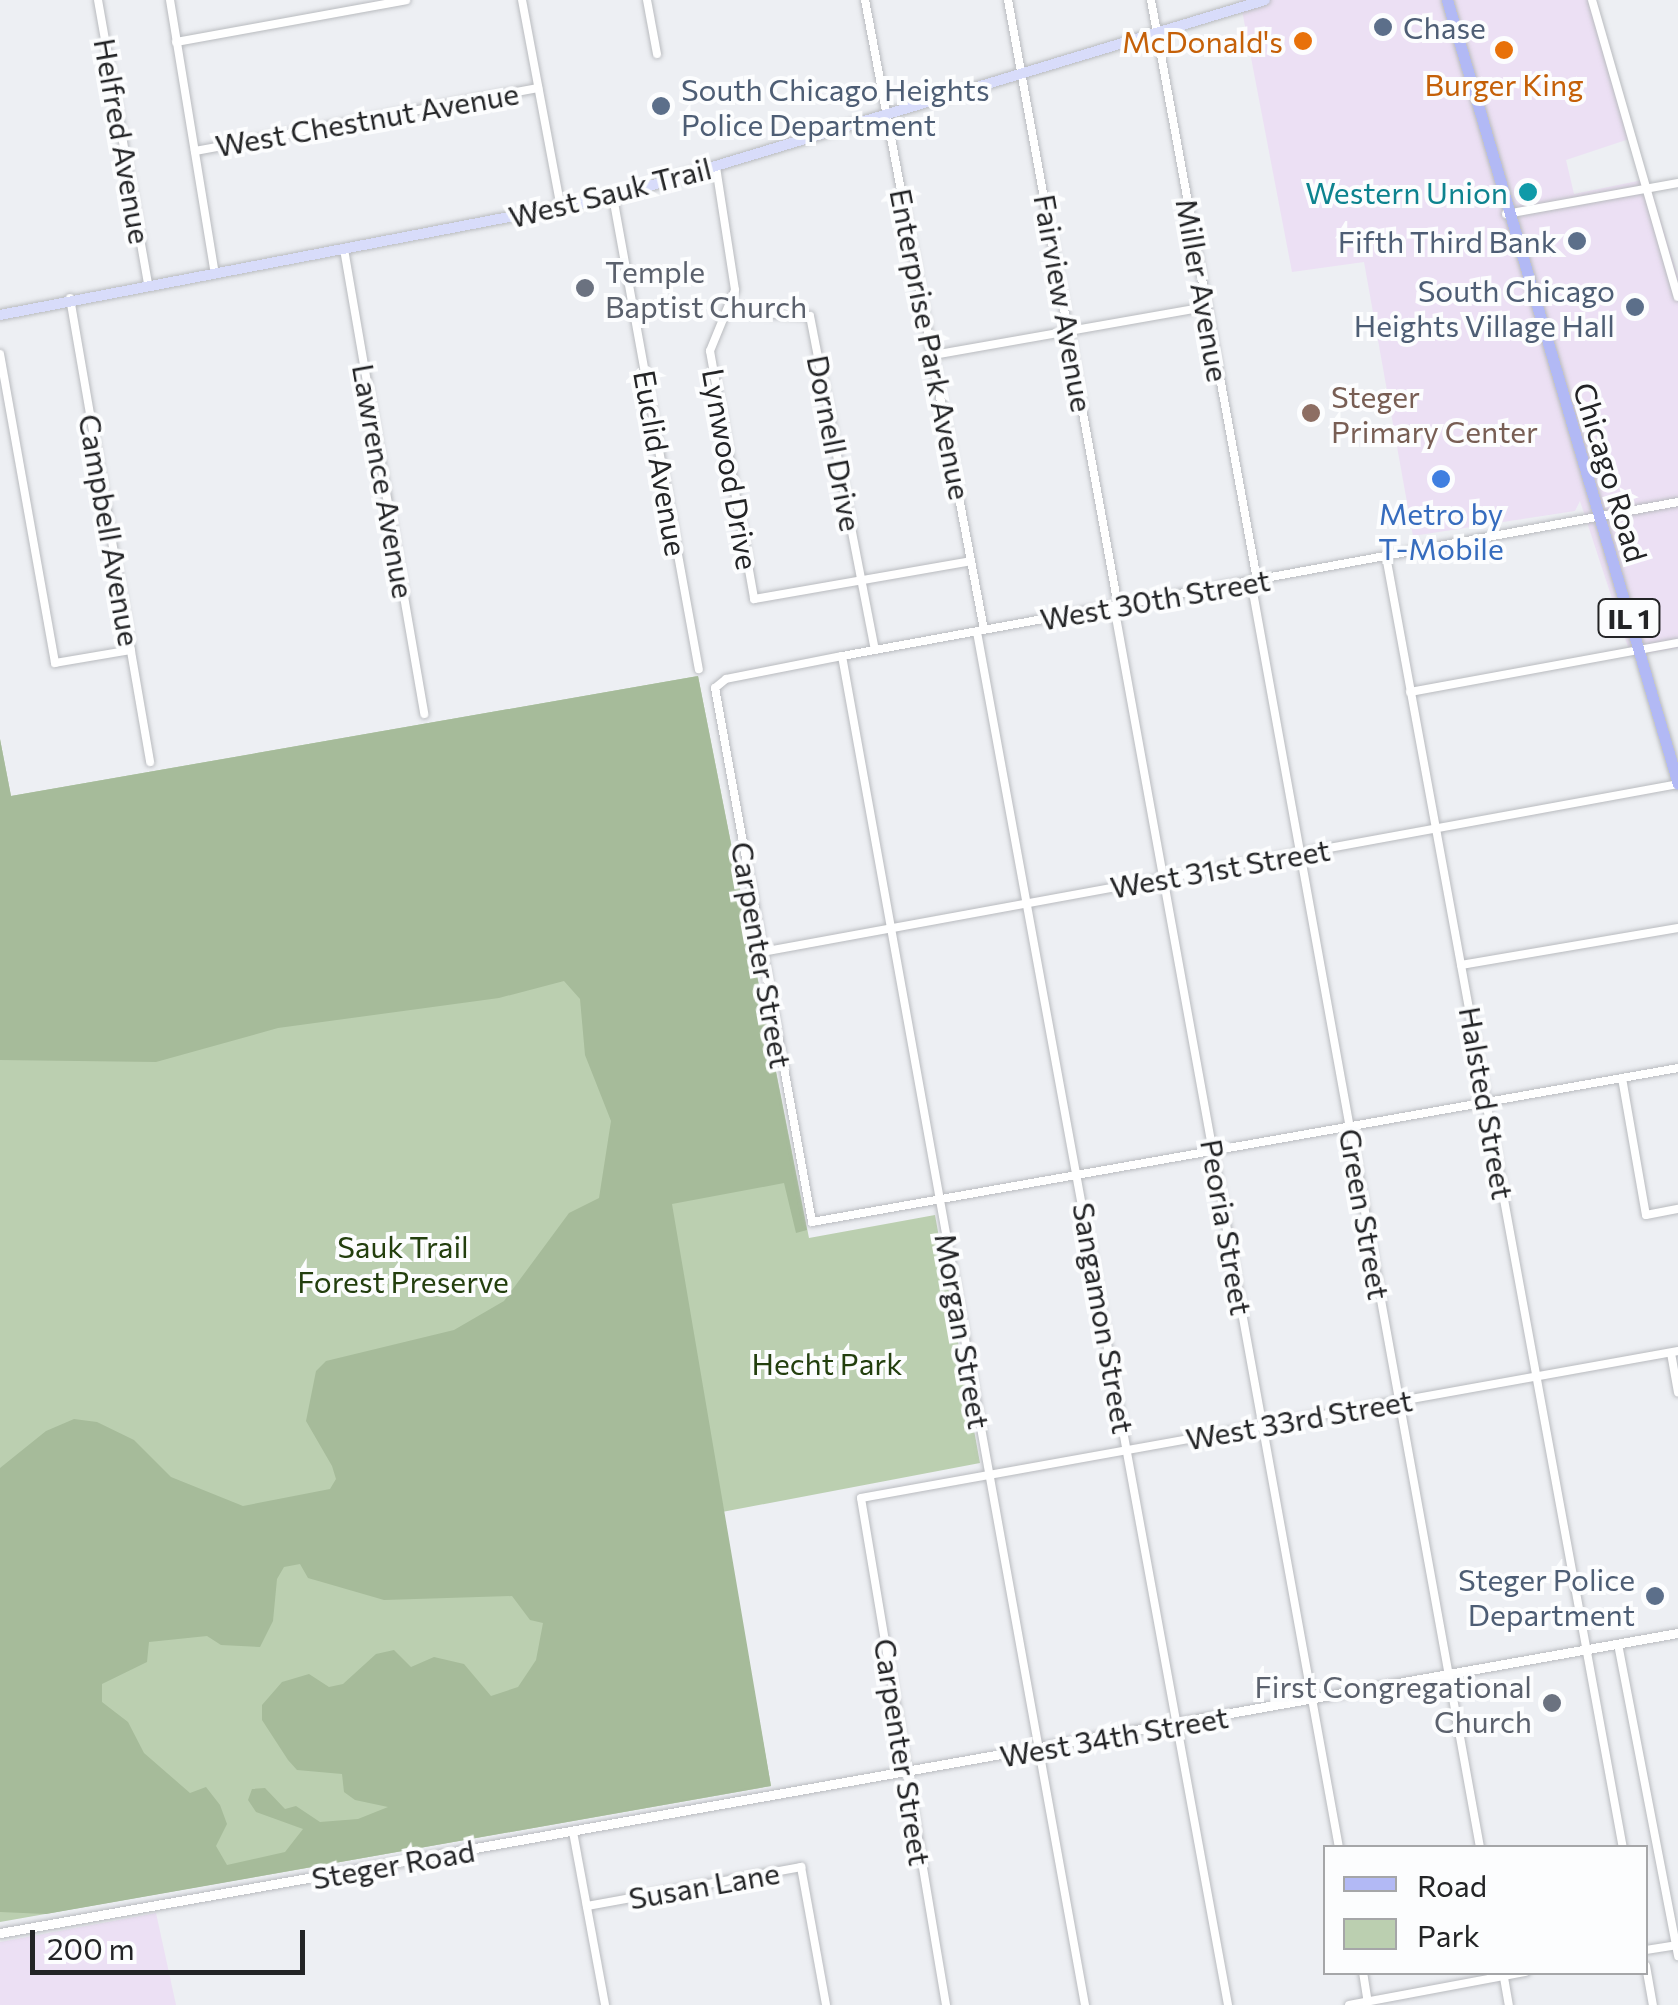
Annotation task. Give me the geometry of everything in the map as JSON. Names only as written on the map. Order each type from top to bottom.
[{"type":"main road","name":"West Sauk Trail","points":[[0,315],[214,270],[613,198],[1265,0]]},
{"type":"main road","name":"Chicago Road","points":[[1447,0],[1506,214],[1678,784]]},
{"type":"street","name":"Helfred Avenue","points":[[98,0],[148,283]]},
{"type":"street","points":[[170,0],[214,270]]},
{"type":"street","points":[[176,42],[406,0]]},
{"type":"street","points":[[522,0],[561,208]]},
{"type":"street","points":[[647,0],[657,54]]},
{"type":"street","name":"Enterprise Park Avenue","points":[[865,0],[972,561],[981,631]]},
{"type":"street","name":"Fairview Avenue","points":[[1008,0],[1116,606]]},
{"type":"street","name":"Miller Avenue","points":[[1151,0],[1254,580]]},
{"type":"street","points":[[1592,0],[1678,298]]},
{"type":"street","name":"West Chestnut Avenue","points":[[195,151],[538,88]]},
{"type":"street","name":"Lynwood Drive","points":[[716,167],[734,266],[730,311],[710,351],[754,599],[861,580]]},
{"type":"street","points":[[1506,214],[1678,183]]},
{"type":"street","name":"Euclid Avenue","points":[[613,198],[699,669]]},
{"type":"street","name":"Lawrence Avenue","points":[[344,249],[424,714]]},
{"type":"street","name":"Campbell Avenue","points":[[70,298],[150,762]]},
{"type":"street","points":[[933,355],[1206,307]]},
{"type":"street","name":"Dornell Drive","points":[[730,311],[810,316],[875,650]]},
{"type":"street","points":[[0,354],[55,663],[131,650]]},
{"type":"street","name":"West 30th Street","points":[[715,688],[726,679],[842,656],[1678,502]]},
{"type":"street","name":"Halsted Street","points":[[1386,556],[1622,1845]]},
{"type":"street","points":[[861,580],[972,561]]},
{"type":"street","name":"Green Street","points":[[1254,580],[1298,854],[1479,1845]]},
{"type":"street","name":"Peoria Street","points":[[1116,606],[1338,1845]]},
{"type":"street","name":"Sangamon Street","points":[[981,631],[1027,904],[1228,2005]]},
{"type":"street","points":[[1410,692],[1678,643]]},
{"type":"street","name":"Morgan Street","points":[[842,656],[1086,2005]]},
{"type":"street","name":"Carpenter Street","points":[[715,688],[812,1222],[940,1202]]},
{"type":"street","name":"West 31st Street","points":[[762,952],[1678,784]]},
{"type":"street","points":[[1461,965],[1678,928]]},
{"type":"street","points":[[940,1202],[1678,1068]]},
{"type":"street","points":[[1622,1078],[1646,1215],[1678,1209]]},
{"type":"street","points":[[1674,1352],[1678,1392]]},
{"type":"street","name":"West 33rd Street","points":[[862,1498],[1674,1352]]},
{"type":"street","name":"Carpenter Street","points":[[862,1498],[946,2005]]},
{"type":"street","name":"West 34th Street","points":[[785,1793],[1678,1634]]},
{"type":"street","points":[[1618,1644],[1678,1956]]},
{"type":"street","name":"Steger Road","points":[[0,1933],[785,1793]]},
{"type":"street","points":[[572,1832],[605,2005]]},
{"type":"street","name":"Susan Lane","points":[[587,1906],[801,1867],[826,2005]]},
{"type":"street","points":[[1648,1950],[1677,1945]]},
{"type":"street","points":[[1363,1975],[1368,2003]]},
{"type":"street","points":[[1350,2005],[1499,1975]]},
{"type":"street","points":[[1504,1975],[1510,2005]]},
{"type":"street","points":[[1648,1975],[1653,2005]]},
{"type":"shaded area","points":[[1240,0],[1596,0],[1635,137],[1566,160],[1574,194],[1648,179],[1678,276],[1678,648],[1631,656],[1580,501],[1575,511],[1413,536],[1364,262],[1292,272]]},
{"type":"shaded area","points":[[156,1913],[176,2005],[0,2005],[0,1942]]},
{"type":"green space","name":"Sauk Trail Forest Preserve","points":[[698,676],[809,1238],[935,1215],[980,1463],[722,1512],[771,1786],[0,1922],[0,739],[11,796]]},
{"type":"green space","name":"Sauk Trail Forest Preserve","points":[[698,676],[807,1230],[796,1233],[784,1183],[672,1204],[771,1786],[46,1914],[0,1912],[0,1468],[46,1431],[74,1419],[97,1422],[134,1440],[171,1477],[243,1506],[330,1489],[336,1479],[332,1466],[306,1421],[316,1371],[326,1361],[454,1330],[504,1301],[569,1213],[599,1198],[611,1121],[585,1055],[580,999],[564,981],[499,998],[278,1028],[156,1062],[0,1060],[0,739],[11,796]],"holes":[[[300,1564],[308,1578],[384,1600],[512,1596],[530,1620],[543,1623],[536,1660],[518,1687],[491,1696],[464,1664],[434,1657],[411,1667],[394,1650],[376,1654],[343,1684],[329,1687],[309,1674],[282,1682],[262,1705],[262,1720],[288,1760],[297,1770],[342,1774],[344,1792],[355,1800],[388,1807],[358,1819],[320,1822],[296,1806],[285,1809],[265,1788],[252,1789],[248,1800],[256,1812],[303,1829],[285,1852],[227,1865],[216,1846],[227,1824],[220,1805],[206,1787],[190,1793],[144,1753],[128,1722],[102,1702],[102,1684],[147,1662],[149,1642],[207,1636],[221,1645],[260,1647],[273,1621],[277,1579],[284,1567]]]},
{"type":"place","name":"Chase","points":[[1383,27]]},
{"type":"place","name":"McDonald's","points":[[1303,41]]},
{"type":"place","name":"Burger King","points":[[1504,50]]},
{"type":"place","name":"South Chicago Heights Police Department","points":[[661,106]]},
{"type":"place","name":"Western Union","points":[[1528,192]]},
{"type":"place","name":"Fifth Third Bank","points":[[1577,241]]},
{"type":"place","name":"Temple Baptist Church","points":[[585,288]]},
{"type":"place","name":"South Chicago Heights Village Hall","points":[[1635,307]]},
{"type":"place","name":"Steger Primary Center","points":[[1311,413]]},
{"type":"place","name":"Metro by T-Mobile","points":[[1441,479]]},
{"type":"place","name":"Steger Police Department","points":[[1655,1596]]},
{"type":"place","name":"First Congregational Church","points":[[1552,1703]]},
{"type":"park label","name":"Hecht Park","points":[[827,1363]]}]
